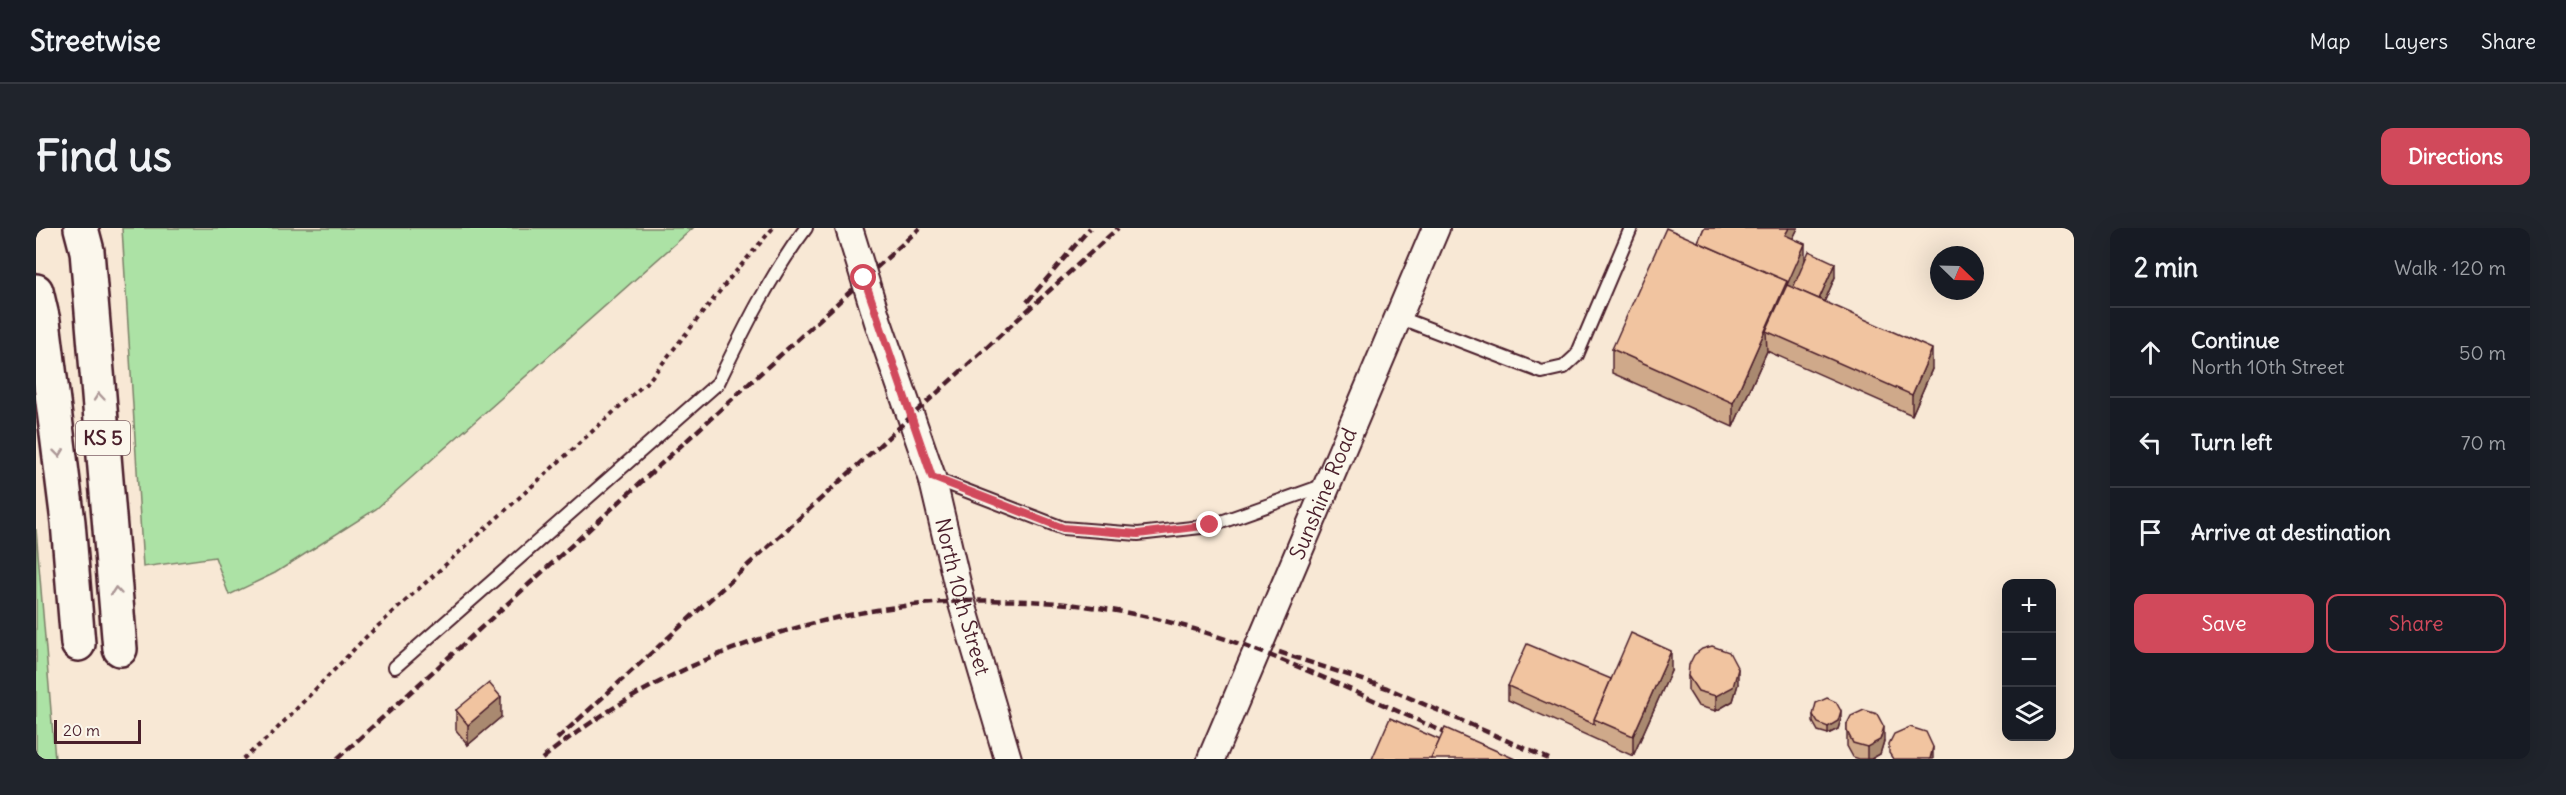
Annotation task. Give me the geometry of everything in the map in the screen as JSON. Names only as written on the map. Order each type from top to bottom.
[{"type":"highway","name":"KS 5","points":[[85,236],[120,649]]},
{"type":"highway","name":"KS 5","points":[[36,291],[42,321],[68,522],[78,644]]},
{"type":"street","name":"North 10th Street","points":[[849,228],[878,322],[932,477],[961,600],[1008,759]]},
{"type":"street","name":"Sunshine Road","points":[[1210,759],[1436,228]]},
{"type":"lane","points":[[394,668],[718,383],[745,327],[786,256],[806,228]]},
{"type":"lane","points":[[1398,317],[1542,372],[1564,367],[1577,355],[1631,228]]},
{"type":"lane","points":[[932,477],[1063,528],[1138,534],[1210,525],[1325,485]]},
{"type":"path","points":[[243,759],[272,734],[368,634],[650,379],[730,277],[773,228]]},
{"type":"green space","points":[[122,228],[693,228],[376,509],[275,573],[229,595],[215,557],[143,567]]},
{"type":"green space","points":[[36,529],[55,759],[36,759]]},
{"type":"building","points":[[1666,228],[1787,281],[1733,403],[1612,349]]},
{"type":"building","points":[[1704,228],[1789,228],[1785,235],[1805,244],[1787,285],[1787,281],[1698,242]]},
{"type":"building","points":[[1809,251],[1835,263],[1819,299],[1793,288]]},
{"type":"building","points":[[1787,285],[1932,349],[1912,395],[1766,331]]},
{"type":"building","points":[[1631,633],[1671,651],[1633,736],[1594,719]]},
{"type":"building","points":[[1527,644],[1611,679],[1594,724],[1508,686]]},
{"type":"building","points":[[1712,646],[1729,652],[1738,669],[1733,687],[1716,696],[1698,691],[1688,676],[1689,665],[1694,655]]},
{"type":"building","points":[[489,683],[501,697],[468,725],[456,710]]},
{"type":"building","points":[[1827,698],[1836,702],[1841,711],[1838,721],[1828,727],[1818,723],[1813,715],[1816,703]]},
{"type":"building","points":[[1864,710],[1877,714],[1884,727],[1880,740],[1867,747],[1853,743],[1847,731],[1847,724],[1851,716]]},
{"type":"building","points":[[1390,718],[1440,740],[1431,759],[1372,759]]},
{"type":"building","points":[[1910,727],[1926,732],[1933,747],[1930,759],[1893,759],[1889,753],[1889,744],[1894,734]]},
{"type":"building","points":[[1445,728],[1515,759],[1431,759]]},
{"type":"railway","points":[[337,759],[920,228]]},
{"type":"railway","points":[[1027,302],[1090,228]]},
{"type":"railway","points":[[557,739],[1118,228]]},
{"type":"railway","points":[[542,759],[612,709],[688,668],[768,636],[852,614],[937,603],[1024,601],[1110,610],[1194,629],[1295,665],[1457,738]]},
{"type":"railway","points":[[1279,652],[1387,688],[1549,759]]},
{"type":"route","points":[[864,278],[932,477],[1063,528],[1138,534],[1210,525]]}]
